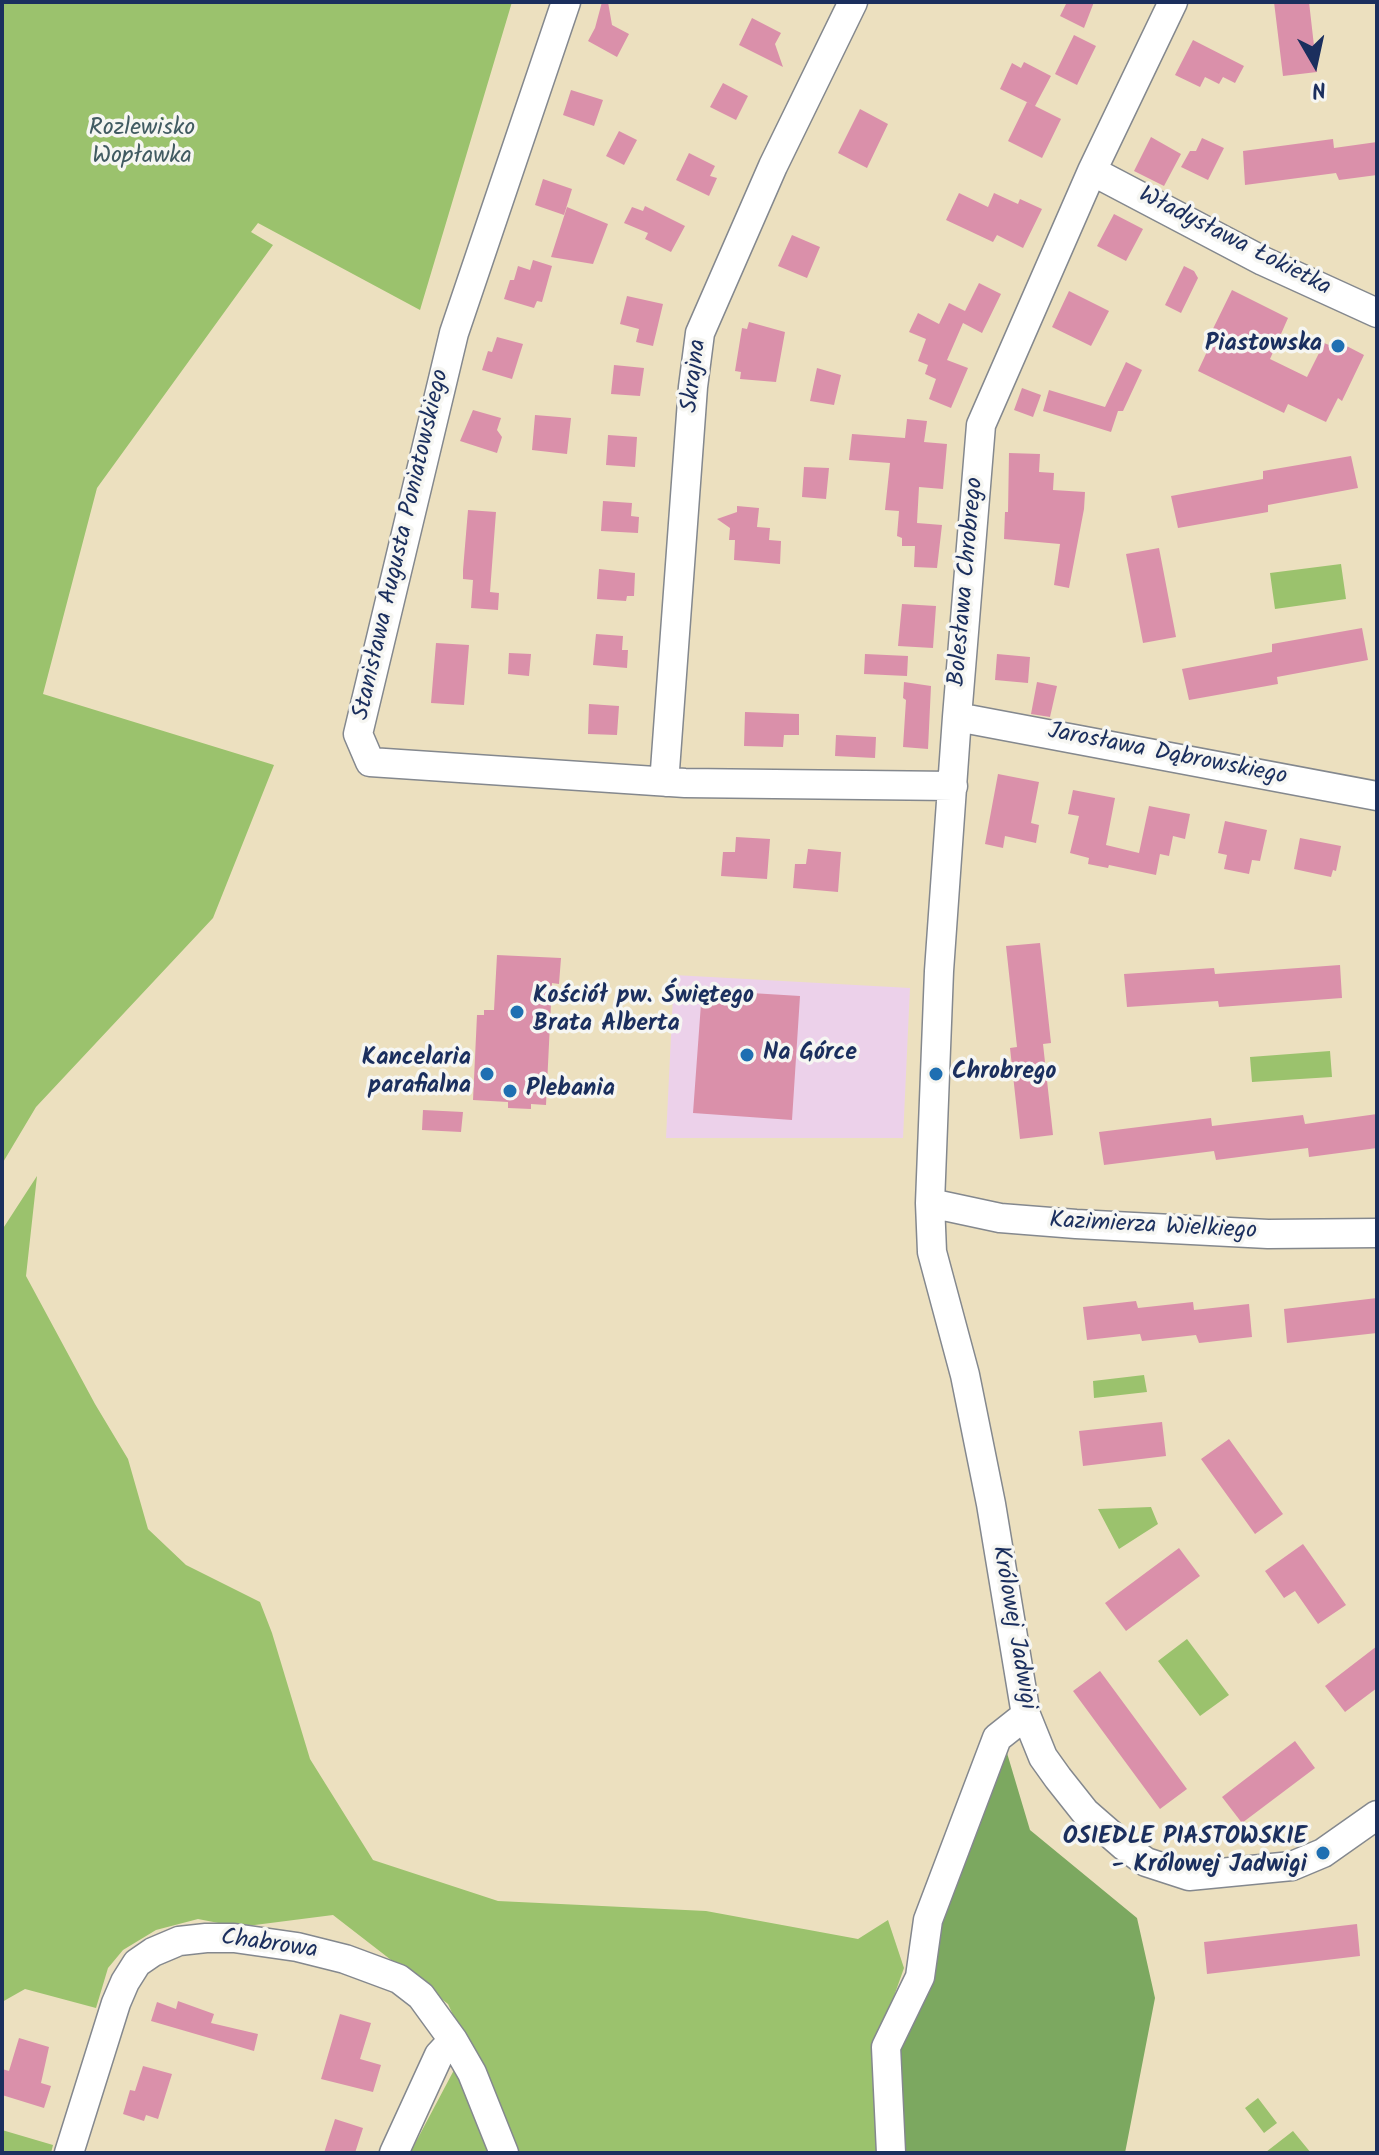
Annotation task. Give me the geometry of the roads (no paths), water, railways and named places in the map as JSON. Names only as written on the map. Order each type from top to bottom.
[{"type":"street","name":"Stanisława Augusta Poniatowskiego","points":[[566,2],[454,333],[358,734],[370,762],[666,782],[953,786]]},
{"type":"street","name":"Skrajna","points":[[666,782],[693,387],[700,333],[773,166],[853,2]]},
{"type":"street","name":"Bolesława Chrobrego","points":[[930,1203],[939,971],[981,425],[1092,171],[1173,2]]},
{"type":"street","name":"Władysława Łokietka","points":[[1092,171],[1263,261],[1377,313]]},
{"type":"street","name":"Jarosława Dąbrowskiego","points":[[957,717],[1377,796]]},
{"type":"street","name":"Kazimierza Wielkiego","points":[[930,1203],[1000,1218],[1076,1224],[1268,1234],[1377,1233]]},
{"type":"street","name":"Królowej Jadwigi","points":[[930,1203],[932,1252],[968,1389],[991,1504],[1026,1715],[1043,1757],[1085,1812],[1146,1862],[1189,1876],[1292,1866],[1323,1853],[1377,1815]]},
{"type":"street","points":[[891,2153],[886,2047],[920,1977],[928,1920],[997,1738],[1026,1715]]},
{"type":"street","name":"Chabrowa","points":[[69,2153],[125,1982],[137,1963],[179,1941],[206,1938],[234,1938],[297,1947],[380,1970],[399,1979],[421,1996],[453,2040],[472,2073],[504,2153]]},
{"type":"street","points":[[394,2153],[439,2055],[453,2040]]},
{"type":"place","name":"Piastowska","points":[[1338,346]]},
{"type":"place","name":"Kościół pw. Świętego Brata Alberta","points":[[517,1012]]},
{"type":"place","name":"Na Górce","points":[[747,1055]]},
{"type":"place","name":"Kancelaria parafialna","points":[[487,1074]]},
{"type":"place","name":"Chrobrego","points":[[936,1074]]},
{"type":"place","name":"Plebania","points":[[510,1091]]},
{"type":"place","name":"OSIEDLE PIASTOWSKIE - Królowej Jadwigi","points":[[1323,1853]]},
{"type":"park label","name":"Rozlewisko Wopławka","points":[[142,144]]}]
